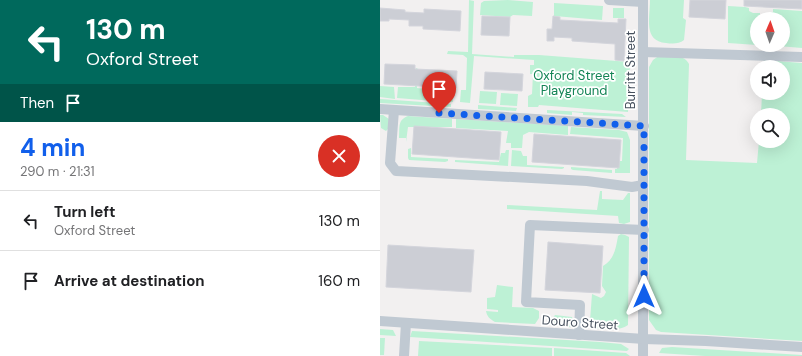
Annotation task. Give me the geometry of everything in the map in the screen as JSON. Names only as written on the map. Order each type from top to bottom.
[{"type":"street","points":[[609,0],[643,1]]},
{"type":"street","name":"Burritt Street","points":[[643,1],[643,356]]},
{"type":"street","points":[[643,52],[802,57]]},
{"type":"street","points":[[380,109],[644,126]]},
{"type":"street","points":[[394,110],[390,163],[396,171],[587,181],[632,187],[643,184]]},
{"type":"street","points":[[579,335],[580,306],[526,302],[530,225],[644,230]]},
{"type":"street","name":"Douro Street","points":[[380,321],[579,335],[802,347]]},
{"type":"street","points":[[404,356],[406,323]]},
{"type":"green space","name":"Oxford Street Playground","points":[[469,0],[474,1],[472,54],[514,57],[514,55],[539,55],[630,62],[628,112],[539,105],[538,107],[528,107],[528,96],[532,94],[533,74],[530,74],[530,65],[534,65],[534,60],[474,56],[470,103],[460,102],[461,90],[466,90],[467,58],[463,55],[447,54],[448,51],[468,52]]},
{"type":"green space","points":[[508,0],[533,2],[532,16],[513,15],[510,17],[480,15],[481,3],[484,1]]},
{"type":"green space","points":[[650,0],[684,0],[683,18],[686,20],[684,40],[671,44],[654,38],[649,28]]},
{"type":"green space","points":[[554,3],[603,6],[602,20],[554,16]]},
{"type":"green space","points":[[728,6],[749,8],[749,11],[751,12],[750,45],[728,43]]},
{"type":"green space","points":[[613,8],[624,8],[624,18],[613,18]]},
{"type":"green space","points":[[773,9],[802,11],[802,48],[790,47],[790,12],[773,12]]},
{"type":"green space","points":[[660,55],[673,56],[681,57],[689,64],[686,160],[757,163],[758,148],[790,148],[790,108],[761,108],[762,100],[790,100],[790,62],[802,63],[802,341],[661,332],[656,330],[649,320],[649,67],[653,60]]},
{"type":"green space","points":[[416,68],[418,69],[417,88],[434,90],[434,101],[397,98],[398,87],[415,87]]},
{"type":"green space","points":[[380,86],[394,87],[395,99],[380,97]]},
{"type":"green space","points":[[439,90],[453,90],[453,102],[436,101],[436,92]]},
{"type":"green space","points":[[480,91],[497,92],[496,104],[479,103]]},
{"type":"green space","points":[[501,93],[518,94],[517,106],[500,105]]},
{"type":"green space","points":[[380,99],[451,104],[451,107],[380,103]]},
{"type":"green space","points":[[478,105],[517,108],[516,111],[478,109]]},
{"type":"green space","points":[[547,110],[622,114],[626,117],[583,115],[583,113],[572,112],[572,115],[547,113]]},
{"type":"green space","points":[[380,115],[383,115],[389,119],[388,129],[386,131],[381,128]]},
{"type":"green space","points":[[408,116],[452,119],[452,127],[408,127],[406,142],[406,138],[399,138],[399,128],[402,120]]},
{"type":"green space","points":[[456,119],[568,126],[568,135],[529,132],[523,135],[522,148],[511,148],[511,143],[506,143],[508,131],[456,128]]},
{"type":"green space","points":[[571,127],[619,130],[627,132],[630,140],[630,173],[615,173],[618,161],[622,161],[623,138],[570,134]]},
{"type":"green space","points":[[411,148],[411,157],[448,159],[448,161],[409,160],[408,149]]},
{"type":"green space","points":[[506,150],[509,150],[508,166],[455,162],[455,160],[499,162],[501,153],[505,153]]},
{"type":"green space","points":[[512,150],[521,151],[523,156],[527,156],[527,165],[564,168],[511,166]]},
{"type":"green space","points":[[571,167],[612,170],[612,173],[573,170]]},
{"type":"green space","points":[[600,191],[602,191],[602,199],[623,200],[628,193],[630,193],[630,222],[624,224],[619,223],[618,216],[507,209],[507,205],[597,210]]},
{"type":"green space","points":[[621,234],[629,237],[628,325],[616,329],[594,328],[590,321],[592,294],[601,298],[606,292],[602,286],[603,266],[612,257],[618,236]]},
{"type":"green space","points":[[497,285],[513,287],[512,307],[533,308],[539,311],[539,318],[535,324],[495,322],[489,318],[486,311],[498,312],[498,310],[487,309],[487,298],[495,297]]},
{"type":"green space","points":[[555,315],[572,317],[573,320],[571,327],[554,325],[552,319]]},
{"type":"green space","points":[[380,329],[393,330],[396,336],[380,335]]},
{"type":"green space","points":[[412,331],[600,342],[621,344],[629,349],[627,351],[410,337]]},
{"type":"green space","points":[[380,338],[385,338],[384,355],[380,355]]},
{"type":"green space","points":[[419,341],[552,348],[552,356],[418,356]]},
{"type":"green space","points":[[672,347],[802,356],[705,356],[659,353],[662,348]]},
{"type":"green space","points":[[554,348],[626,353],[630,356],[554,356]]},
{"type":"building","points":[[690,0],[726,0],[725,19],[689,17]]},
{"type":"building","points":[[744,0],[802,0],[802,9],[744,6]]},
{"type":"building","points":[[380,8],[424,13],[424,9],[461,11],[460,31],[423,29],[423,26],[409,26],[409,20],[389,19],[389,21],[380,21]]},
{"type":"building","points":[[482,16],[510,17],[509,36],[481,35]]},
{"type":"building","points":[[553,16],[560,17],[560,20],[618,23],[618,19],[626,19],[624,61],[615,60],[615,44],[572,41],[572,38],[554,37],[554,41],[547,41],[547,29],[552,29]]},
{"type":"building","points":[[385,64],[415,65],[415,69],[457,71],[456,88],[384,84]]},
{"type":"building","points":[[485,72],[523,74],[522,91],[484,89]]},
{"type":"building","points":[[414,126],[501,132],[499,160],[412,154]]},
{"type":"building","points":[[534,134],[621,140],[619,168],[532,162]]},
{"type":"building","points":[[548,242],[603,246],[600,293],[545,290]]},
{"type":"building","points":[[388,245],[474,250],[471,292],[386,287]]},
{"type":"route","points":[[439,113],[644,126],[644,296]]}]
